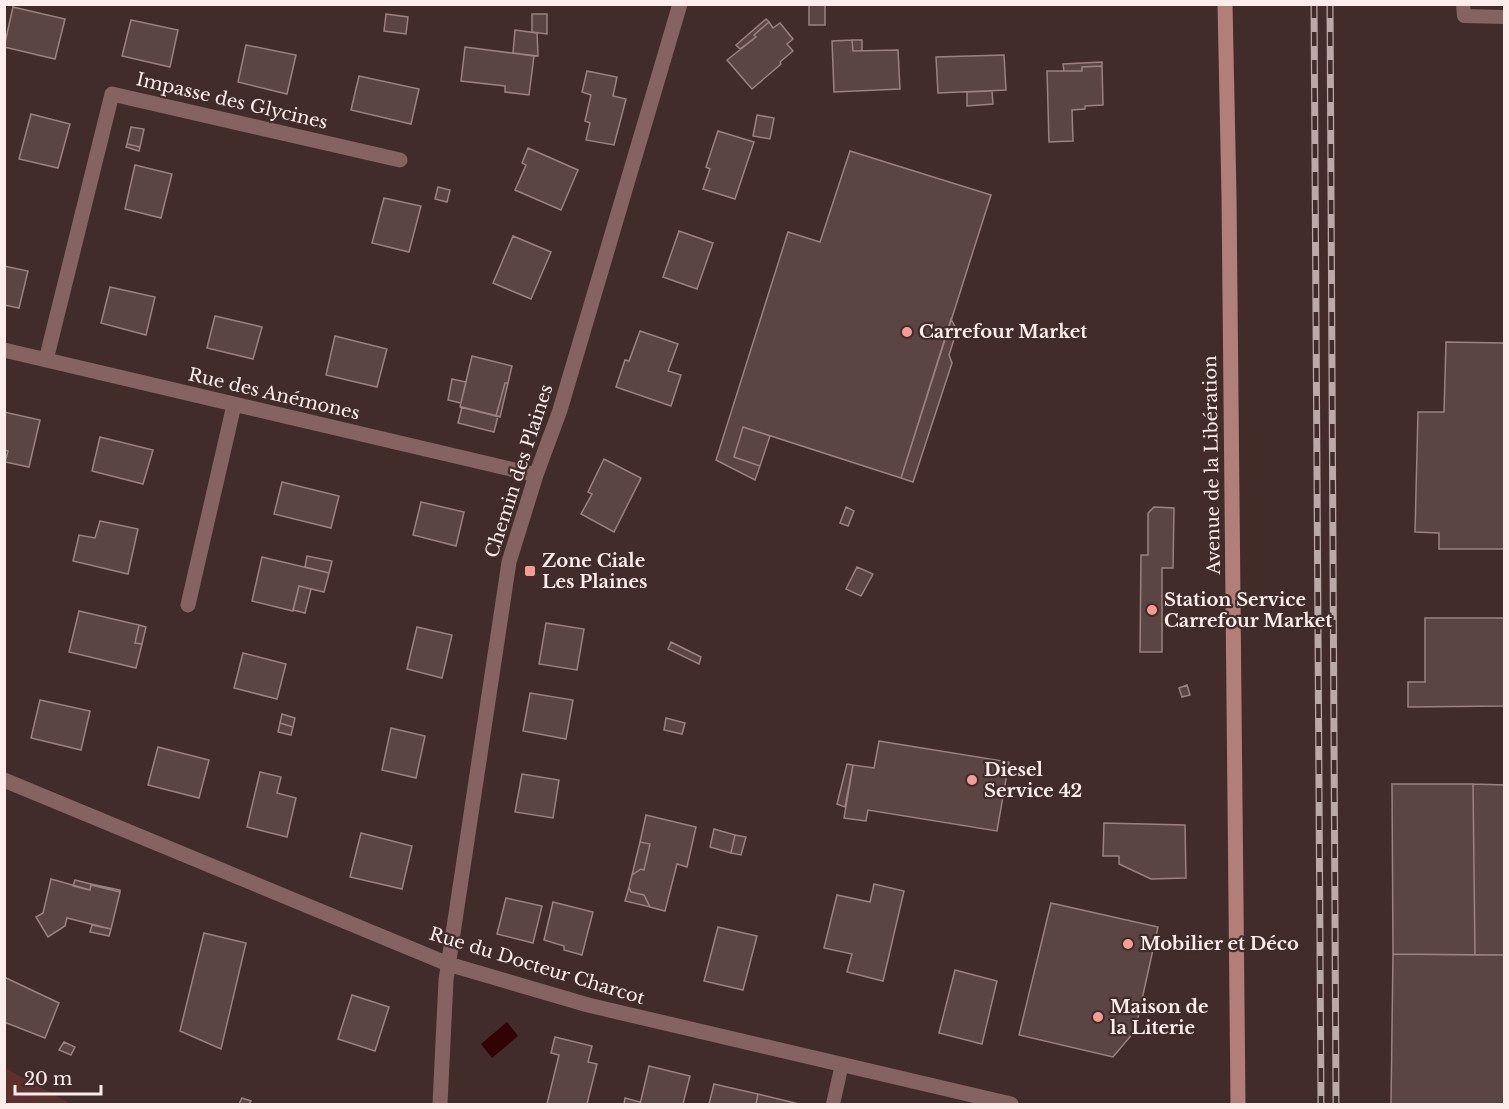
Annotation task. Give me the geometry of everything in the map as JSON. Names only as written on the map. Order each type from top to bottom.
[{"type":"street","name":"Chemin des Plaines","points":[[440,1104],[448,964],[509,562],[536,475],[560,410],[680,4]]},
{"type":"street","name":"Avenue de la Libération","points":[[1226,4],[1238,1104]]},
{"type":"street","name":"Impasse des Glycines","points":[[46,360],[112,94],[400,160]]},
{"type":"street","name":"Rue des Anémones","points":[[4,350],[536,475]]},
{"type":"street","points":[[188,605],[234,405]]},
{"type":"street","name":"Rue du Docteur Charcot","points":[[4,780],[448,964],[588,1005],[1011,1104]]},
{"type":"lane","points":[[1464,4],[1464,16],[1504,17]]},
{"type":"lane","points":[[833,1104],[842,1064]]},
{"type":"shaded area","points":[[507,1022],[518,1036],[492,1058],[481,1044]]},
{"type":"shaded area","points":[[5,1068],[71,1104],[5,1104]]},
{"type":"building","points":[[809,5],[825,5],[825,25],[809,25]]},
{"type":"building","points":[[13,7],[65,19],[55,59],[4,47]]},
{"type":"building","points":[[386,14],[408,17],[406,34],[384,31]]},
{"type":"building","points":[[532,14],[547,14],[547,34],[532,32]]},
{"type":"building","points":[[766,19],[769,22],[754,35],[756,37],[740,49],[736,45]]},
{"type":"building","points":[[131,20],[178,30],[170,67],[122,56]]},
{"type":"building","points":[[769,22],[773,28],[780,23],[793,39],[787,44],[793,51],[752,89],[727,60],[756,37],[754,35]]},
{"type":"building","points":[[515,30],[537,33],[538,56],[513,53]]},
{"type":"building","points":[[852,40],[862,40],[862,51],[853,51]]},
{"type":"building","points":[[852,40],[853,51],[898,50],[900,89],[834,92],[832,41]]},
{"type":"building","points":[[246,45],[296,55],[287,94],[238,82]]},
{"type":"building","points":[[465,47],[534,56],[529,95],[505,92],[505,86],[461,81]]},
{"type":"building","points":[[1004,55],[1006,90],[938,93],[936,57]]},
{"type":"building","points":[[1102,62],[1102,66],[1082,67],[1082,71],[1064,71],[1063,64]]},
{"type":"building","points":[[1102,66],[1103,105],[1085,106],[1085,109],[1072,110],[1073,141],[1049,142],[1047,71],[1082,71],[1082,67]]},
{"type":"building","points":[[587,71],[617,77],[613,96],[626,99],[614,145],[586,140],[590,123],[585,121],[591,95],[582,92]]},
{"type":"building","points":[[359,76],[419,89],[411,124],[351,110]]},
{"type":"building","points":[[992,91],[993,104],[967,106],[967,92]]},
{"type":"building","points":[[31,114],[70,124],[58,168],[19,159]]},
{"type":"building","points":[[757,115],[774,118],[770,139],[753,136]]},
{"type":"building","points":[[131,127],[144,129],[140,147],[127,144]]},
{"type":"building","points":[[718,131],[754,142],[735,199],[703,189],[710,169],[706,167]]},
{"type":"building","points":[[127,144],[140,147],[139,151],[126,147]]},
{"type":"building","points":[[528,148],[578,170],[561,210],[515,190],[526,165],[522,163]]},
{"type":"building","points":[[850,151],[991,195],[901,478],[743,427],[734,457],[760,466],[755,480],[716,460],[788,232],[820,242]]},
{"type":"building","points":[[135,165],[172,174],[161,218],[125,209]]},
{"type":"building","points":[[438,187],[450,190],[447,202],[435,199]]},
{"type":"building","points":[[384,198],[421,206],[409,252],[372,243]]},
{"type":"building","points":[[679,231],[713,243],[697,289],[663,277]]},
{"type":"building","points":[[513,236],[551,252],[531,299],[493,283]]},
{"type":"building","points":[[4,266],[28,271],[19,308],[4,305]]},
{"type":"building","points":[[110,287],[155,297],[146,335],[101,323]]},
{"type":"building","points":[[215,316],[262,327],[253,359],[207,348]]},
{"type":"building","points":[[951,319],[957,330],[949,355],[952,363],[913,482],[901,478]]},
{"type":"building","points":[[640,331],[678,344],[668,371],[681,375],[671,406],[616,387],[625,360],[629,361]]},
{"type":"building","points":[[335,336],[387,349],[377,387],[326,375]]},
{"type":"building","points":[[1446,342],[1504,343],[1504,549],[1439,549],[1439,533],[1415,532],[1418,412],[1444,412]]},
{"type":"building","points":[[472,356],[512,366],[496,416],[460,407]]},
{"type":"building","points":[[452,379],[466,382],[461,403],[448,400]]},
{"type":"building","points":[[505,383],[508,383],[500,417],[496,416]]},
{"type":"building","points":[[462,407],[498,416],[494,432],[458,423]]},
{"type":"building","points":[[4,412],[40,420],[29,467],[5,462],[8,451],[4,450]]},
{"type":"building","points":[[743,427],[770,436],[760,466],[734,457]]},
{"type":"building","points":[[100,437],[153,450],[143,484],[92,471]]},
{"type":"building","points":[[604,459],[641,478],[614,532],[581,514],[592,494],[588,492]]},
{"type":"building","points":[[282,482],[339,496],[331,528],[274,514]]},
{"type":"building","points":[[421,502],[464,512],[456,546],[413,535]]},
{"type":"building","points":[[846,507],[854,511],[848,526],[840,523]]},
{"type":"building","points":[[1154,507],[1174,508],[1173,568],[1162,568],[1162,652],[1140,652],[1141,555],[1148,555],[1148,513]]},
{"type":"building","points":[[100,521],[138,529],[128,574],[73,561],[79,535],[95,538]]},
{"type":"building","points":[[307,556],[332,561],[329,573],[305,567]]},
{"type":"building","points":[[262,557],[329,573],[324,592],[299,586],[293,611],[252,601]]},
{"type":"building","points":[[857,567],[873,574],[861,596],[846,589]]},
{"type":"building","points":[[299,586],[311,589],[305,613],[293,610]]},
{"type":"building","points":[[79,611],[139,625],[135,643],[142,644],[136,668],[69,652]]},
{"type":"building","points":[[1425,618],[1504,618],[1504,706],[1408,707],[1408,682],[1425,682]]},
{"type":"building","points":[[546,623],[584,629],[577,670],[539,664]]},
{"type":"building","points":[[139,625],[146,627],[142,644],[135,643]]},
{"type":"building","points":[[417,627],[452,635],[442,678],[407,669]]},
{"type":"building","points":[[671,642],[701,657],[699,664],[668,649]]},
{"type":"building","points":[[243,653],[286,664],[277,699],[234,688]]},
{"type":"building","points":[[1187,685],[1190,695],[1182,697],[1179,688]]},
{"type":"building","points":[[530,693],[573,700],[566,739],[523,731]]},
{"type":"building","points":[[40,700],[90,711],[81,750],[31,738]]},
{"type":"building","points":[[282,714],[295,718],[293,727],[280,723]]},
{"type":"building","points":[[666,718],[685,723],[682,734],[664,730]]},
{"type":"building","points":[[280,723],[293,727],[291,735],[278,732]]},
{"type":"building","points":[[391,728],[425,736],[416,778],[382,770]]},
{"type":"building","points":[[879,741],[1009,762],[997,831],[868,810],[866,821],[844,818],[853,765],[874,768]]},
{"type":"building","points":[[158,747],[209,760],[199,798],[148,785]]},
{"type":"building","points":[[847,764],[853,765],[845,807],[837,804]]},
{"type":"building","points":[[260,772],[281,777],[277,793],[296,798],[287,837],[247,827]]},
{"type":"building","points":[[522,774],[559,780],[553,818],[515,812]]},
{"type":"building","points":[[1392,784],[1473,784],[1475,955],[1393,954]]},
{"type":"building","points":[[1473,784],[1504,785],[1504,955],[1475,955]]},
{"type":"building","points":[[646,815],[696,827],[687,867],[677,864],[665,911],[650,907],[644,895],[631,892],[629,887],[632,875],[641,869],[644,870],[650,844],[640,842]]},
{"type":"building","points":[[1104,823],[1185,825],[1186,878],[1151,879],[1119,864],[1119,856],[1103,856]]},
{"type":"building","points":[[714,829],[735,835],[731,853],[710,847]]},
{"type":"building","points":[[361,833],[412,846],[402,889],[350,877]]},
{"type":"building","points":[[735,835],[746,837],[741,855],[731,853]]},
{"type":"building","points":[[640,842],[650,844],[644,870],[641,869],[632,875]]},
{"type":"building","points":[[51,879],[90,890],[91,885],[120,892],[111,929],[67,918],[65,926],[48,937],[36,917],[43,913]]},
{"type":"building","points":[[75,880],[91,884],[90,890],[73,886]]},
{"type":"building","points":[[874,884],[904,891],[883,981],[847,972],[852,954],[824,948],[837,895],[870,902]]},
{"type":"building","points":[[91,885],[120,890],[120,892]]},
{"type":"building","points":[[629,887],[631,892],[644,895],[650,907],[625,901]]},
{"type":"building","points":[[506,898],[542,906],[533,943],[497,934]]},
{"type":"building","points":[[553,902],[593,912],[582,955],[564,950],[564,946],[544,940]]},
{"type":"building","points":[[1051,903],[1158,927],[1135,1031],[1113,1057],[1019,1035]]},
{"type":"building","points":[[92,925],[111,929],[109,936],[90,932]]},
{"type":"building","points":[[718,927],[757,936],[743,990],[704,981]]},
{"type":"building","points":[[204,933],[246,943],[221,1049],[180,1031]]},
{"type":"building","points":[[1393,954],[1504,955],[1504,1104],[1391,1104]]},
{"type":"building","points":[[955,970],[997,981],[982,1044],[939,1033]]},
{"type":"building","points":[[4,977],[59,1003],[45,1038],[4,1022]]},
{"type":"building","points":[[352,995],[389,1007],[375,1051],[338,1039]]},
{"type":"building","points":[[555,1037],[592,1046],[588,1062],[597,1064],[587,1104],[547,1104],[559,1055],[551,1053]]},
{"type":"building","points":[[64,1042],[75,1047],[71,1055],[59,1050]]},
{"type":"building","points":[[649,1066],[690,1076],[683,1104],[640,1104]]},
{"type":"building","points":[[714,1084],[758,1094],[756,1104],[709,1104]]},
{"type":"building","points":[[758,1094],[799,1104],[756,1104]]},
{"type":"building","points":[[242,1098],[251,1101],[249,1104],[239,1104]]},
{"type":"building","points":[[625,1098],[640,1102],[640,1104],[624,1104]]},
{"type":"railway","points":[[1314,4],[1321,1104]]},
{"type":"railway","points":[[1330,4],[1336,1104]]},
{"type":"place","name":"Carrefour Market","points":[[907,332]]},
{"type":"place","name":"Zone Ciale Les Plaines","points":[[530,571]]},
{"type":"place","name":"Station Service Carrefour Market","points":[[1152,610]]},
{"type":"place","name":"Diesel Service 42","points":[[972,780]]},
{"type":"place","name":"Mobilier et Déco","points":[[1128,944]]},
{"type":"place","name":"Maison de la Literie","points":[[1098,1017]]}]
